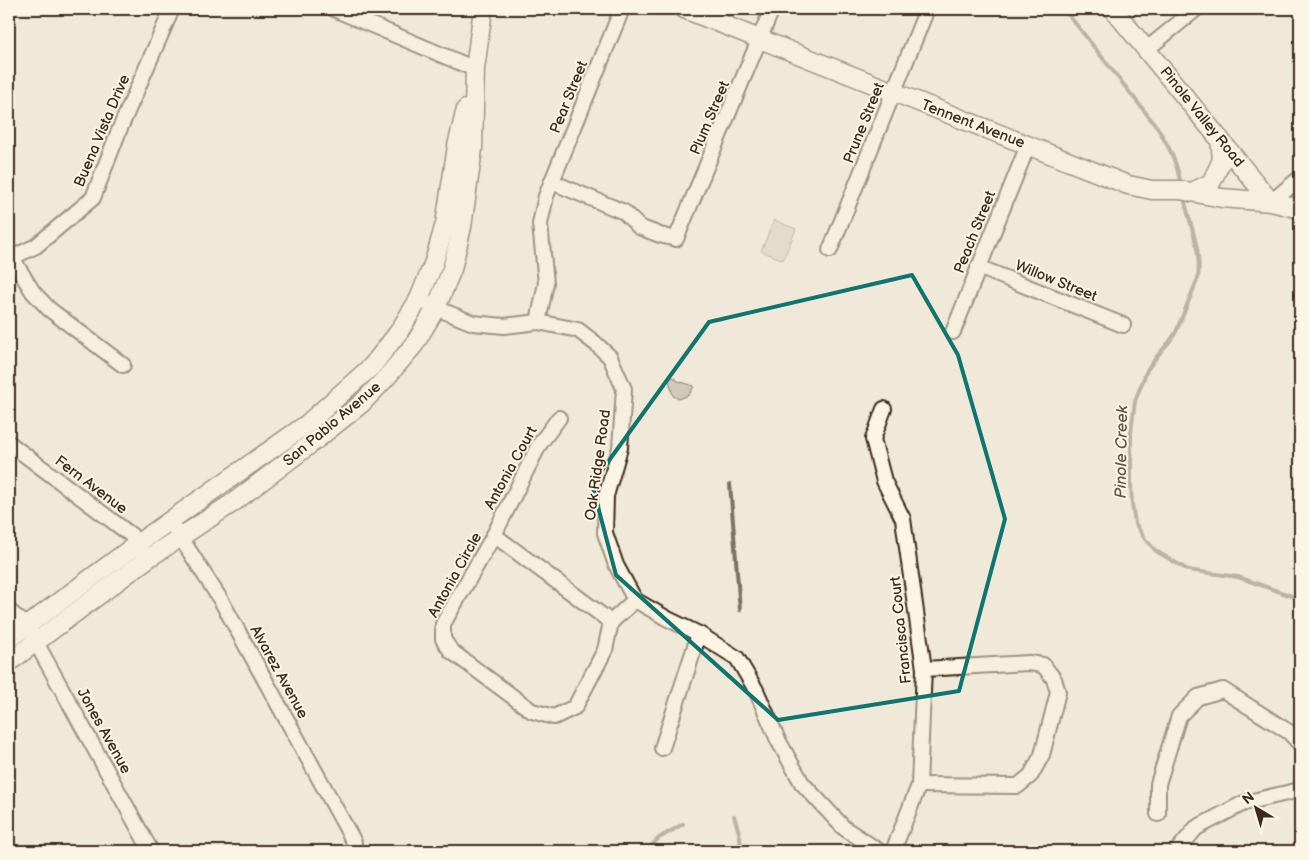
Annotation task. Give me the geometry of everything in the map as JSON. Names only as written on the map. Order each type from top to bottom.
[{"type":"main road","name":"San Pablo Avenue","points":[[9,639],[137,544],[307,424],[372,366],[398,332],[419,299],[434,262],[446,224],[457,146],[475,69],[483,9]]},
{"type":"main road","name":"Tennent Avenue","points":[[684,9],[1128,185],[1152,190],[1169,189],[1222,198],[1271,202]]},
{"type":"main road","name":"Pinole Valley Road","points":[[1114,9],[1271,202]]},
{"type":"main road","name":"San Pablo Avenue","points":[[9,662],[147,560],[234,502],[286,463],[361,404],[414,345],[436,308],[452,269],[462,227],[473,149],[475,69]]},
{"type":"main road","points":[[1192,192],[1211,183],[1222,160],[1220,139]]},
{"type":"main road","points":[[1271,202],[1300,209]]},
{"type":"street","name":"Buena Vista Drive","points":[[10,258],[36,246],[93,198],[118,133],[172,9]]},
{"type":"street","points":[[334,9],[475,69]]},
{"type":"street","name":"Pear Street","points":[[538,322],[546,283],[540,224],[546,196],[622,9]]},
{"type":"street","name":"Plum Street","points":[[552,182],[624,212],[639,227],[676,239],[772,9]]},
{"type":"street","name":"Prune Street","points":[[830,250],[927,9]]},
{"type":"street","points":[[1147,49],[1196,9]]},
{"type":"street","name":"Peach Street","points":[[953,332],[1028,146]]},
{"type":"street","points":[[1271,202],[1300,178]]},
{"type":"street","points":[[10,258],[32,292],[49,309],[123,365]]},
{"type":"street","name":"Willow Street","points":[[978,267],[1123,324]]},
{"type":"street","name":"Oak Ridge Road","points":[[419,299],[473,324],[504,326],[538,322],[578,330],[610,357],[624,390],[620,448],[606,496],[605,533],[616,565],[635,600]]},
{"type":"street","name":"Francisca Court","points":[[884,409],[873,439],[884,481],[903,519],[924,669],[919,785],[893,851]]},
{"type":"street","name":"Antonia Court","points":[[494,535],[540,445],[559,418]]},
{"type":"street","name":"Fern Avenue","points":[[9,443],[131,535],[147,560]]},
{"type":"street","name":"Alvarez Avenue","points":[[170,521],[222,602],[354,842]]},
{"type":"street","name":"Antonia Circle","points":[[494,535],[611,622],[605,650],[575,708],[554,717],[532,711],[451,651],[443,638],[443,624],[494,535]]},
{"type":"street","points":[[611,622],[635,600],[699,634],[736,658],[756,690],[778,740],[802,784],[844,828],[879,851]]},
{"type":"street","points":[[9,611],[27,626]]},
{"type":"street","name":"Jones Avenue","points":[[27,626],[151,851]]},
{"type":"street","points":[[662,748],[699,634]]},
{"type":"street","points":[[919,785],[1018,786],[1031,775],[1042,755],[1058,692],[1054,679],[1043,665],[1029,663],[924,669]]},
{"type":"street","points":[[1158,814],[1158,784],[1179,716],[1198,697],[1224,690],[1289,732],[1300,744]]},
{"type":"street","points":[[1176,851],[1196,828],[1244,803],[1300,790]]},
{"type":"highlighted area","points":[[912,275],[958,355],[1005,519],[959,691],[778,720],[616,575],[592,484],[709,322]]},
{"type":"shaded area","points":[[774,220],[796,229],[783,260],[761,251]]},
{"type":"shaded area","points":[[673,377],[678,381],[694,386],[689,395],[679,399],[673,396],[669,380]]},
{"type":"waterway","name":"Pinole Creek","points":[[1064,9],[1157,127],[1172,155],[1181,185]]},
{"type":"waterway","name":"Pinole Creek","points":[[1184,197],[1197,247],[1198,278],[1176,332],[1147,370],[1135,401],[1131,432],[1131,485],[1135,523],[1145,539],[1156,551],[1188,570],[1238,577],[1300,599]]},
{"type":"waterway","points":[[730,484],[740,610]]},
{"type":"waterway","points":[[734,816],[740,836],[741,851]]},
{"type":"waterway","points":[[646,851],[659,838],[683,824]]}]
